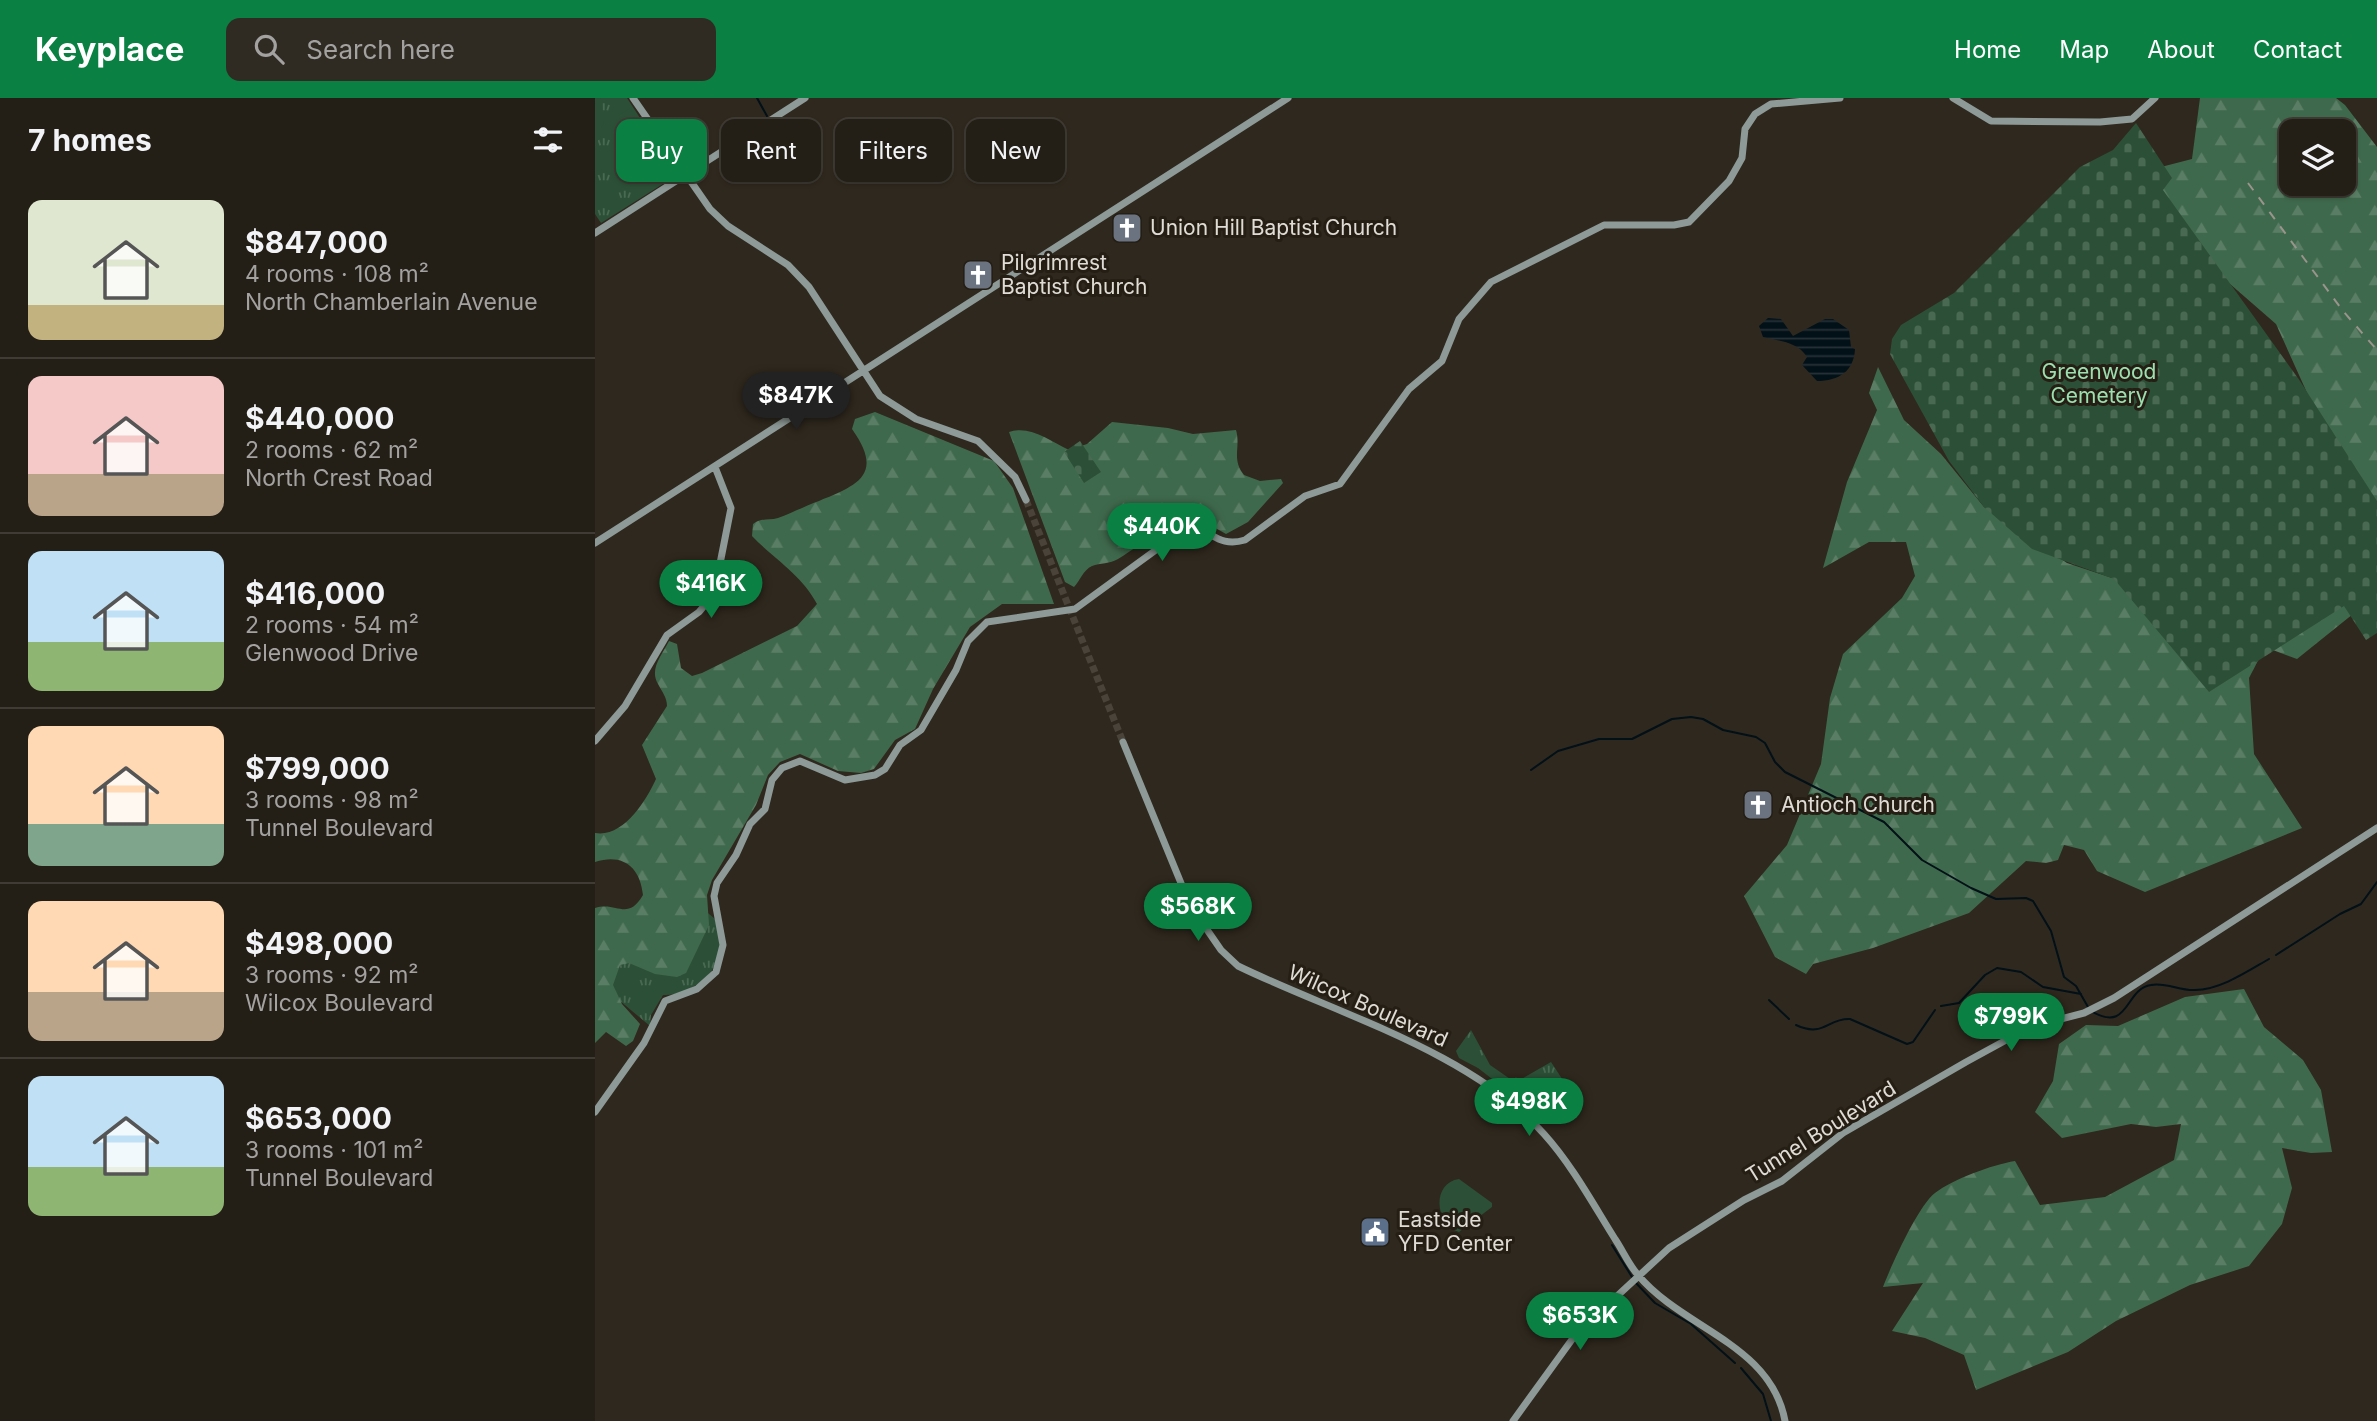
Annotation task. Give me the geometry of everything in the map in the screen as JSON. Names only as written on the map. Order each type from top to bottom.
[{"type":"street","points":[[633,98],[647,119]]},
{"type":"street","points":[[707,161],[804,98]]},
{"type":"street","points":[[595,543],[1288,98]]},
{"type":"street","points":[[595,1112],[643,1043],[665,1002],[697,989],[716,972],[723,945],[714,896],[717,883],[736,855],[750,824],[765,809],[772,780],[782,768],[800,761],[845,780],[875,775],[885,769],[906,739],[921,730],[956,670],[968,640],[987,622],[999,617],[1025,618],[1075,609],[1186,528],[1195,527],[1225,543],[1245,540],[1305,496],[1341,484],[1409,389],[1442,361],[1459,319],[1491,282],[1604,225],[1674,225],[1689,222],[1729,181],[1742,158],[1745,129],[1755,114],[1771,104],[1840,98]]},
{"type":"street","points":[[1953,98],[1991,121],[2031,122],[2132,119],[2155,98]]},
{"type":"street","points":[[595,233],[675,182]]},
{"type":"street","points":[[691,182],[718,217],[788,265],[809,287],[830,316],[863,373],[893,407],[916,419],[964,434],[989,449],[1015,477],[1026,500]]},
{"type":"street","points":[[595,741],[625,706],[667,635],[699,612],[714,594],[731,508],[715,467]]},
{"type":"street","name":"Wilcox Boulevard","points":[[1123,742],[1190,905],[1221,950],[1238,966],[1447,1060],[1490,1085],[1545,1135],[1572,1170],[1638,1276],[1675,1308],[1749,1358],[1765,1373],[1776,1393],[1785,1421]]},
{"type":"street","name":"Tunnel Boulevard","points":[[1513,1421],[1576,1334],[1669,1248],[1744,1200],[1788,1178],[1843,1133],[2030,1027],[2084,1013],[2114,998],[2377,828]]},
{"type":"green space","points":[[595,98],[627,98],[641,119],[616,119],[616,182],[666,182],[601,223],[595,214]]},
{"type":"green space","points":[[595,98],[601,99],[604,121],[595,150]]},
{"type":"green space","points":[[2200,98],[2336,98],[2345,105],[2356,119],[2279,119],[2279,196],[2356,196],[2356,119],[2377,147],[2377,620],[2353,614],[2297,659],[2265,647],[2249,678],[2254,754],[2302,828],[2145,892],[2097,871],[2084,850],[2064,845],[2058,860],[2046,863],[2026,861],[1969,913],[1873,948],[1813,964],[1806,974],[1775,957],[1744,896],[1787,845],[1821,764],[1830,698],[1843,654],[1902,598],[1915,576],[1906,542],[1869,542],[1823,568],[1847,482],[1877,410],[1869,393],[1878,367],[1904,420],[1941,454],[1984,507],[2067,563],[2160,594],[2313,406],[2276,324],[2222,277],[2158,258],[2161,167],[2192,159]]},
{"type":"green space","points":[[630,108],[637,119],[620,119],[618,116]]},
{"type":"green space","name":"Greenwood Cemetery","points":[[2136,123],[2172,178],[2163,190],[2300,381],[2377,501],[2377,633],[2366,640],[2344,606],[2209,692],[2114,579],[2032,549],[1984,507],[1949,461],[1890,354],[1892,339],[1901,325],[1954,293],[2080,167],[2113,150]]},
{"type":"green space","points":[[875,412],[994,461],[1013,488],[1054,604],[1002,604],[970,627],[933,689],[915,729],[895,740],[874,769],[861,773],[838,771],[800,754],[780,762],[768,775],[756,805],[712,880],[707,895],[709,925],[686,973],[677,977],[655,974],[629,963],[620,965],[613,985],[622,1004],[640,1024],[633,1041],[626,1046],[606,1032],[595,1043],[595,908],[627,909],[643,895],[638,876],[628,864],[613,859],[595,862],[595,833],[615,830],[624,824],[640,807],[656,779],[642,745],[667,706],[656,678],[657,662],[669,641],[677,644],[681,668],[692,676],[702,673],[797,626],[817,604],[804,584],[752,536],[753,524],[775,519],[833,495],[863,476],[866,457],[852,429],[855,419]]},
{"type":"green space","points":[[1112,422],[1168,428],[1193,434],[1236,430],[1238,464],[1244,475],[1260,481],[1281,479],[1283,483],[1248,522],[1226,534],[1194,521],[1180,522],[1157,532],[1118,559],[1089,568],[1074,587],[1065,582],[1009,432],[1032,432],[1069,450],[1087,444]]},
{"type":"green space","points":[[1080,441],[1101,472],[1084,483],[1064,452]]},
{"type":"green space","points":[[659,872],[715,919],[720,951],[713,969],[699,983],[682,992],[663,995],[651,1015],[650,1026],[595,980],[595,970]]},
{"type":"green space","points":[[2244,989],[2264,1027],[2303,1060],[2321,1090],[2332,1152],[2311,1153],[2282,1148],[2292,1188],[2282,1224],[2249,1266],[2190,1285],[2116,1321],[2068,1352],[1976,1390],[1964,1355],[1925,1338],[1892,1331],[1923,1283],[1883,1287],[1913,1223],[1928,1200],[1943,1188],[1973,1173],[2015,1161],[2040,1205],[2105,1197],[2174,1160],[2181,1124],[2156,1127],[2131,1124],[2062,1138],[2035,1112],[2053,1081],[2059,1044],[2086,1025],[2118,1026],[2185,997]]},
{"type":"green space","points":[[1471,1030],[1490,1065],[1513,1081],[1516,1077],[1518,1081],[1551,1062],[1578,1103],[1577,1111],[1572,1114],[1570,1105],[1552,1079],[1518,1099],[1478,1068],[1459,1058],[1456,1051]]},
{"type":"green space","points":[[1459,1179],[1492,1203],[1492,1207],[1459,1232],[1445,1221],[1441,1213],[1440,1196],[1450,1182]]},
{"type":"shaded area","points":[[1768,318],[1781,319],[1793,336],[1825,319],[1833,319],[1849,330],[1851,347],[1855,349],[1852,363],[1838,377],[1817,381],[1802,365],[1807,357],[1803,352],[1787,342],[1763,337],[1759,326]]},
{"type":"waterway","points":[[757,98],[767,116]]},
{"type":"waterway","points":[[1531,770],[1558,751],[1599,739],[1632,739],[1672,719],[1703,719],[1723,730],[1756,737],[1765,743],[1775,762],[1785,772],[1884,822],[1922,860],[1996,899],[2026,898],[2033,901],[2051,931],[2064,977],[2076,986],[2088,1007]]},
{"type":"waterway","points":[[2276,955],[2340,914],[2361,904],[2377,882]]},
{"type":"waterway","points":[[2091,1011],[2104,1017],[2113,1017],[2120,1014],[2142,988],[2157,984],[2189,990],[2214,987],[2269,959]]},
{"type":"waterway","points":[[1941,1006],[1959,1003],[1985,975],[1997,968],[2021,972],[2043,987],[2081,994]]},
{"type":"waterway","points":[[1769,1000],[1789,1019]]},
{"type":"waterway","points":[[1796,1025],[1819,1029],[1836,1021],[1850,1019],[1907,1044],[1913,1042],[1935,1010]]},
{"type":"waterway","points":[[1612,1245],[1632,1277]]},
{"type":"waterway","points":[[1636,1283],[1655,1303],[1691,1324],[1735,1363]]},
{"type":"waterway","points":[[1741,1368],[1763,1394],[1771,1421]]},
{"type":"tunnel","points":[[1026,500],[1123,742]]},
{"type":"railway","points":[[2248,183],[2343,311],[2377,350]]},
{"type":"place","name":"Union Hill Baptist Church","points":[[1127,228]]},
{"type":"place","name":"Pilgrimrest Baptist Church","points":[[978,275]]},
{"type":"place","name":"Antioch Church","points":[[1758,805]]},
{"type":"place","name":"Eastside YFD Center","points":[[1375,1232]]}]
